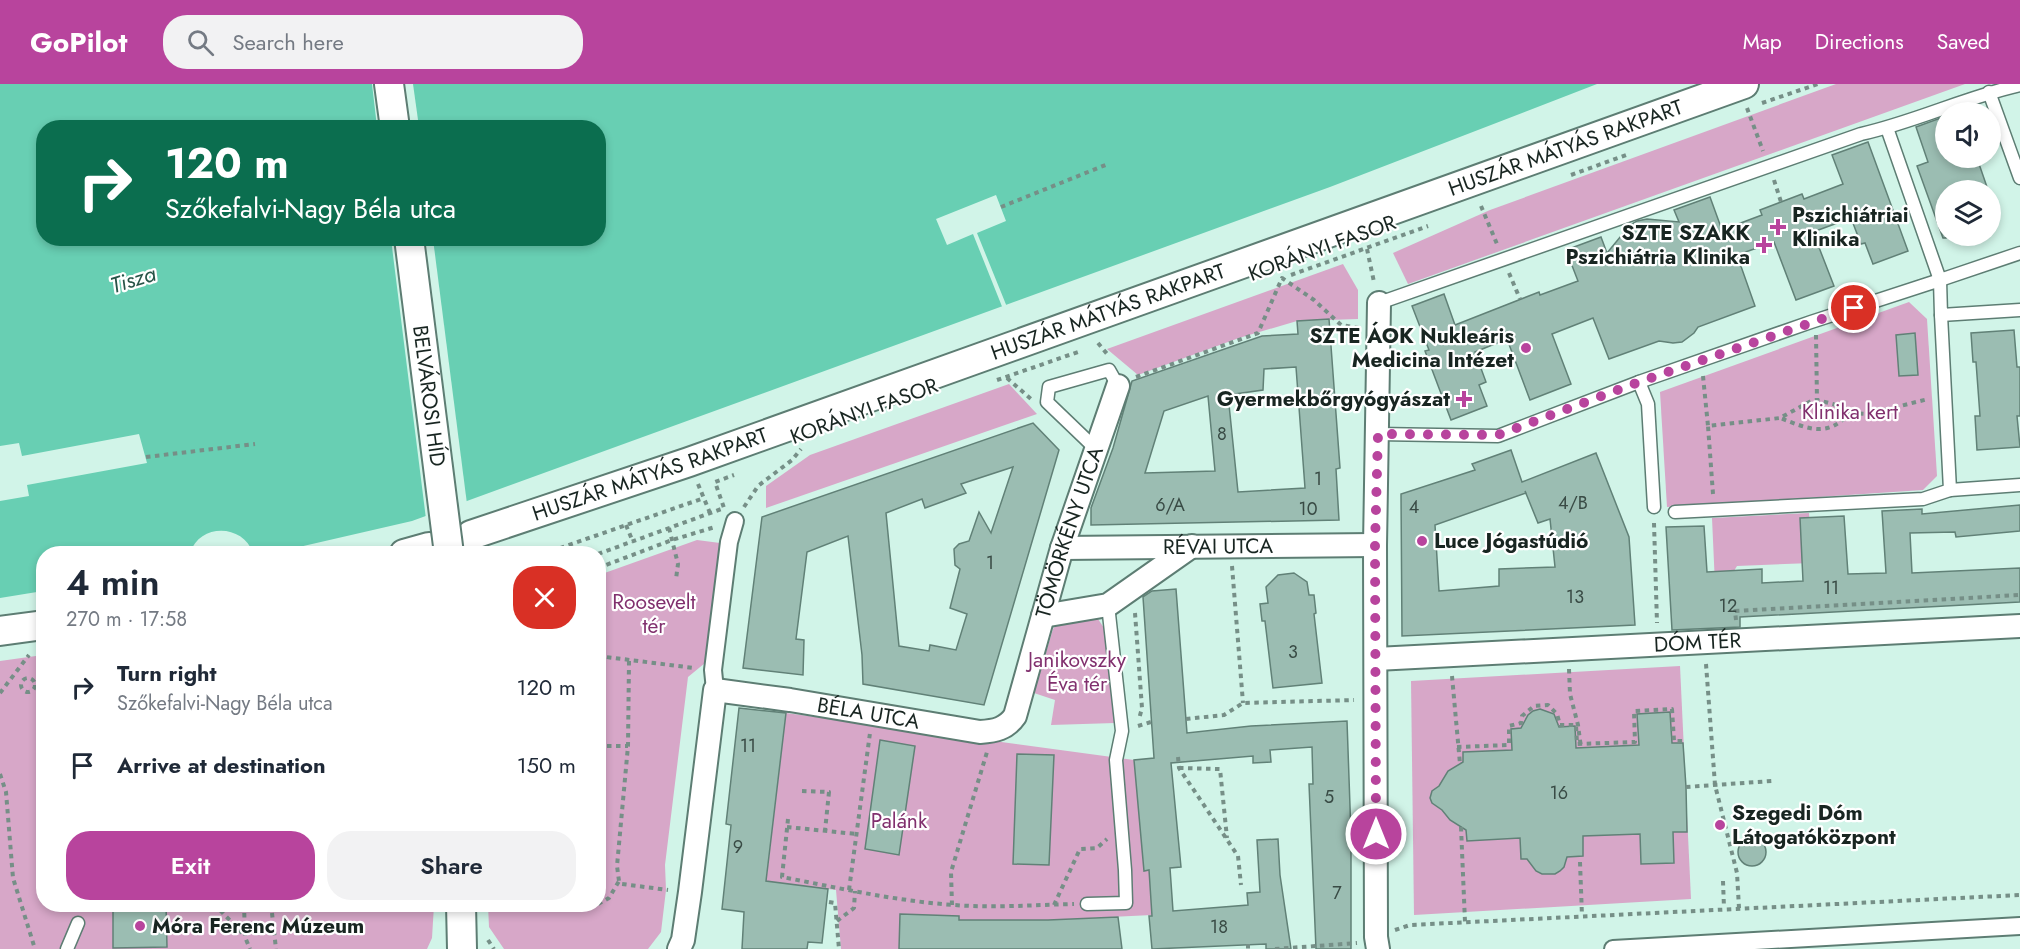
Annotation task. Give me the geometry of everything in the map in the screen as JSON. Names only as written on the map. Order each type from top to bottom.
[{"type":"street","points":[[390,84],[394,120]]},
{"type":"street","name":"HUSZÁR MÁTYÁS RAKPART","points":[[471,535],[700,458],[1744,84]]},
{"type":"street","name":"BELVÁROSI HÍD","points":[[409,246],[427,546]]},
{"type":"street","points":[[1377,943],[1375,545],[1379,303]]},
{"type":"street","name":"TÖMÖRKÉNY UTCA","points":[[1015,716],[1062,548],[1096,449],[1124,382]]},
{"type":"street","points":[[680,949],[690,892],[729,542],[735,521]]},
{"type":"street","name":"RÉVAI UTCA","points":[[1062,548],[1375,545]]},
{"type":"street","points":[[1043,616],[1108,605],[1192,546]]},
{"type":"street","points":[[0,631],[36,625]]},
{"type":"street","name":"DÓM TÉR","points":[[1376,659],[2020,626]]},
{"type":"street","name":"BÉLA UTCA","points":[[714,680],[790,700],[980,732],[1001,729],[1008,725],[1015,716]]},
{"type":"street","points":[[461,912],[462,949]]},
{"type":"street","points":[[463,912],[470,934],[479,949]]},
{"type":"street","points":[[1613,949],[2020,926]]},
{"type":"lane","points":[[1379,303],[1861,134],[1887,128],[1989,92],[2020,85]]},
{"type":"lane","points":[[1989,92],[2020,178]]},
{"type":"lane","points":[[1887,128],[1940,280],[1950,490]]},
{"type":"lane","points":[[1378,434],[1498,435],[1701,360],[2020,253]]},
{"type":"lane","points":[[1941,315],[2020,310]]},
{"type":"lane","points":[[1096,449],[1047,402],[1049,387],[1109,370],[1124,382]]},
{"type":"lane","points":[[1639,382],[1648,404],[1654,507]]},
{"type":"lane","points":[[1675,512],[1923,499],[1950,490],[2020,486]]},
{"type":"lane","points":[[1087,904],[1126,903],[1116,760],[1122,731],[1108,605]]},
{"type":"lane","points":[[67,949],[78,923]]},
{"type":"path","points":[[1737,112],[1818,84]]},
{"type":"path","points":[[1567,176],[1632,153]]},
{"type":"path","points":[[1001,207],[1108,164]]},
{"type":"path","points":[[1470,210],[1492,203]]},
{"type":"path","name":"KORÁNYI FASOR","points":[[1271,282],[1437,223]]},
{"type":"path","points":[[1367,249],[1379,303]]},
{"type":"path","points":[[1124,382],[1258,333],[1282,278],[1314,300],[1341,325],[1379,331]]},
{"type":"path","points":[[1089,347],[1108,340]]},
{"type":"path","points":[[1817,343],[1817,400]]},
{"type":"path","points":[[986,382],[1007,378],[1081,350]]},
{"type":"path","points":[[1701,360],[1714,510]]},
{"type":"path","points":[[1007,378],[1032,400],[1047,402]]},
{"type":"path","points":[[1708,426],[1780,418],[1817,400],[1833,404],[1850,413],[1869,414],[1945,395]]},
{"type":"path","points":[[1780,418],[1805,427],[1824,430],[1840,424],[1850,413]]},
{"type":"path","points":[[146,457],[255,444]]},
{"type":"path","name":"KORÁNYI FASOR","points":[[735,521],[758,486],[792,460],[802,449],[791,453]]},
{"type":"path","points":[[606,551],[724,508],[715,482],[737,474]]},
{"type":"path","points":[[698,485],[710,513]]},
{"type":"path","points":[[566,546],[704,498]]},
{"type":"path","points":[[606,565],[672,540],[735,521]]},
{"type":"path","points":[[626,525],[633,542]]},
{"type":"path","points":[[669,528],[678,564],[676,579]]},
{"type":"path","points":[[1654,531],[1658,645]]},
{"type":"path","points":[[1231,545],[1243,703]]},
{"type":"path","points":[[1736,623],[1735,611],[2020,595]]},
{"type":"path","points":[[1135,605],[1142,708],[1136,726]]},
{"type":"path","points":[[1705,642],[1715,785],[1737,873],[1738,908]]},
{"type":"path","points":[[0,693],[29,654]]},
{"type":"path","points":[[606,657],[714,680]]},
{"type":"path","points":[[606,900],[619,881],[617,866],[628,746],[629,661]]},
{"type":"path","points":[[15,674],[22,680]]},
{"type":"path","points":[[30,677],[36,684],[34,689],[26,692],[20,685],[22,680],[30,677]]},
{"type":"path","points":[[1570,688],[1581,746]]},
{"type":"path","points":[[1454,696],[1460,764]]},
{"type":"path","points":[[1186,719],[1224,715],[1243,703],[1376,699]]},
{"type":"path","points":[[1457,747],[1509,745],[1509,726],[1521,723],[1522,716],[1534,706],[1548,705],[1557,714],[1560,725],[1576,725],[1577,744],[1581,746],[1635,742],[1634,711],[1672,709],[1674,741],[1684,741]]},
{"type":"path","points":[[849,890],[871,727]]},
{"type":"path","points":[[952,905],[951,872],[990,744]]},
{"type":"path","points":[[606,746],[628,746]]},
{"type":"path","points":[[1178,756],[1179,768],[1238,856],[1241,885]]},
{"type":"path","points":[[1179,768],[1220,769],[1227,838]]},
{"type":"path","points":[[0,774],[6,792],[9,848],[14,884],[35,949]]},
{"type":"path","points":[[1686,787],[1772,781]]},
{"type":"path","points":[[802,791],[829,792],[825,831]]},
{"type":"path","points":[[788,819],[782,877],[855,891],[952,905],[1008,907],[1054,905],[1080,849],[1096,848],[1122,831]]},
{"type":"path","points":[[787,827],[855,834]]},
{"type":"path","points":[[1461,827],[1465,922]]},
{"type":"path","points":[[1580,862],[1582,916]]},
{"type":"path","points":[[619,881],[622,884],[690,892]]},
{"type":"path","points":[[1723,881],[1724,908]]},
{"type":"path","points":[[837,921],[854,908],[855,891]]},
{"type":"path","points":[[1377,943],[1410,925],[2020,895]]},
{"type":"path","points":[[829,902],[835,903],[839,949]]},
{"type":"path","points":[[222,912],[245,937],[250,949]]},
{"type":"path","points":[[244,912],[245,937]]},
{"type":"path","points":[[272,912],[276,949]]},
{"type":"path","points":[[1275,949],[1351,944]]},
{"type":"green space","points":[[1836,84],[1965,84],[1408,284],[1393,253],[1490,210]]},
{"type":"green space","points":[[1343,264],[1358,290],[1358,319],[1297,321],[1239,338],[1138,375],[1107,349]]},
{"type":"green space","name":"Klinika kert","points":[[1909,302],[1927,319],[1937,476],[1923,490],[1667,507],[1660,392]]},
{"type":"green space","points":[[1009,384],[1037,414],[766,508],[766,486],[810,455]]},
{"type":"green space","points":[[1809,513],[1812,563],[1737,566],[1734,571],[1715,585],[1712,518]]},
{"type":"green space","name":"Roosevelt tér","points":[[697,540],[720,543],[705,663],[688,677],[665,865],[666,890],[661,932],[648,949],[504,949],[489,927],[488,912],[606,912],[606,572]]},
{"type":"green space","name":"Janikovszky Éva tér","points":[[1081,615],[1098,619],[1108,634],[1115,723],[1051,725],[1055,700],[1034,693],[1053,629],[1062,618]]},
{"type":"green space","points":[[36,656],[36,912],[434,912],[432,938],[427,949],[0,949],[0,661]]},
{"type":"green space","points":[[1680,666],[1691,899],[1414,915],[1411,681]]},
{"type":"green space","name":"Palánk","points":[[786,713],[1134,760],[1145,871],[1149,870],[1152,915],[1048,920],[959,920],[959,916],[901,914],[899,949],[841,949],[836,890],[770,882],[768,891],[761,874],[767,874]]},
{"type":"water","name":"Tisza","points":[[0,84],[1597,84],[1330,187],[412,521],[303,546],[250,546],[231,532],[222,531],[203,536],[194,546],[36,546],[36,592],[0,598]]},
{"type":"pier","points":[[372,84],[413,84],[418,120],[376,120]]},
{"type":"pier","points":[[996,195],[1006,221],[977,233],[1007,307],[1003,309],[973,234],[947,245],[936,219]]},
{"type":"pier","points":[[392,246],[434,246],[467,504],[426,519]]},
{"type":"pier","points":[[139,434],[147,463],[27,485],[29,496],[0,501],[0,446],[19,443],[22,456]]},
{"type":"building","points":[[1935,120],[1935,168],[1980,168],[1985,180],[1935,180],[1935,216],[1917,166],[1928,162],[1916,127]]},
{"type":"building","points":[[1868,142],[1908,251],[1873,264],[1865,243],[1861,244],[1851,218],[1813,232],[1834,286],[1796,300],[1774,242],[1737,255],[1755,306],[1698,327],[1682,342],[1659,341],[1609,359],[1593,318],[1552,334],[1571,384],[1530,400],[1507,339],[1475,352],[1486,382],[1479,385],[1487,406],[1451,420],[1425,351],[1429,350],[1412,306],[1444,294],[1455,325],[1539,292],[1540,295],[1578,281],[1566,250],[1601,237],[1607,253],[1630,225],[1637,221],[1647,219],[1679,222],[1674,210],[1710,197],[1722,230],[1762,215],[1760,210],[1802,194],[1804,199],[1843,184],[1832,155]]},
{"type":"building","points":[[1329,319],[1340,468],[1336,469],[1339,520],[1091,525],[1091,508],[1113,448],[1132,381],[1262,336],[1298,334],[1297,321]],"holes":[[[1296,367],[1305,488],[1238,492],[1228,395],[1263,390],[1264,369]],[[1208,396],[1215,471],[1145,473],[1164,411]]]},
{"type":"building","points":[[2014,330],[2017,367],[2020,367],[2020,416],[2017,416],[2020,447],[1977,450],[1975,416],[1980,416],[1976,362],[1973,362],[1971,333]]},
{"type":"building","points":[[1915,333],[1918,375],[1899,376],[1896,335]]},
{"type":"building","points":[[1033,423],[1059,450],[984,705],[863,684],[862,655],[848,536],[807,552],[796,639],[804,640],[803,675],[743,668],[762,517]],"holes":[[[1013,467],[991,533],[979,512],[969,541],[959,544],[954,549],[955,565],[960,569],[950,608],[967,614],[956,650],[930,645],[929,651],[899,646],[886,513],[922,499],[925,508],[966,493],[961,484]]]},
{"type":"building","points":[[1511,450],[1522,482],[1596,453],[1629,537],[1635,625],[1402,636],[1401,494],[1475,470],[1472,464]],"holes":[[[1526,493],[1538,523],[1550,519],[1555,567],[1499,569],[1499,586],[1439,591],[1435,525]]]},
{"type":"building","points":[[2020,505],[2020,531],[1956,537],[1955,532],[1910,533],[1912,573],[2020,568],[2020,602],[1740,617],[1740,627],[1672,630],[1666,527],[1704,526],[1707,572],[1762,569],[1762,583],[1803,581],[1800,518],[1844,516],[1848,574],[1886,573],[1882,511],[1922,509],[1922,514]]},
{"type":"building","points":[[1294,573],[1307,582],[1309,595],[1314,595],[1322,683],[1273,688],[1265,621],[1262,621],[1260,604],[1268,603],[1266,587],[1278,575]]},
{"type":"building","points":[[1176,589],[1187,733],[1251,726],[1347,721],[1351,835],[1351,949],[1316,949],[1309,784],[1313,784],[1312,747],[1270,750],[1271,762],[1253,763],[1253,756],[1171,763],[1181,867],[1170,868],[1173,911],[1248,905],[1247,893],[1260,892],[1257,840],[1278,839],[1280,875],[1291,949],[1266,949],[1266,944],[1152,949],[1149,870],[1144,871],[1134,760],[1154,758],[1143,597],[1152,591]]},
{"type":"building","points":[[739,708],[786,713],[766,881],[828,889],[822,943],[808,942],[807,949],[742,949],[744,912],[722,909],[731,825],[726,824]]},
{"type":"building","points":[[1540,709],[1554,714],[1559,727],[1575,726],[1576,748],[1639,745],[1637,714],[1670,712],[1672,743],[1683,743],[1686,787],[1687,832],[1673,832],[1674,863],[1641,864],[1640,834],[1583,836],[1583,856],[1567,857],[1560,871],[1555,874],[1542,874],[1536,871],[1527,859],[1521,859],[1520,838],[1467,841],[1466,830],[1450,820],[1432,803],[1430,798],[1432,791],[1439,786],[1448,771],[1463,762],[1463,752],[1512,750],[1511,729],[1521,728],[1528,715]]},
{"type":"building","points":[[880,740],[915,746],[899,855],[865,849]]},
{"type":"building","points":[[1017,754],[1054,755],[1049,865],[1013,864]]},
{"type":"building","points":[[1752,838],[1762,842],[1766,852],[1762,862],[1752,866],[1742,862],[1738,852],[1742,842]]},
{"type":"building","name":"Móra Ferenc Múzeum","points":[[113,912],[166,912],[167,947],[113,948]]},
{"type":"building","points":[[900,914],[959,916],[959,920],[1118,917],[1122,949],[899,949]]},
{"type":"place","name":"Pszichiátriai Klinika","points":[[1778,227]]},
{"type":"place","name":"SZTE SZAKK Pszichiátria Klinika","points":[[1764,245]]},
{"type":"place","name":"SZTE ÁOK Nukleáris Medicina Intézet","points":[[1526,348]]},
{"type":"place","name":"Gyermekbőrgyógyászat","points":[[1464,399]]},
{"type":"place","name":"Luce Jógastúdió","points":[[1422,541]]},
{"type":"place","name":"Szegedi Dóm Látogatóközpont","points":[[1720,825]]},
{"type":"place","name":"Móra Ferenc Múzeum","points":[[140,926]]},
{"type":"route","points":[[1376,834],[1375,545],[1378,434],[1498,435],[1639,382],[1854,308]]}]
